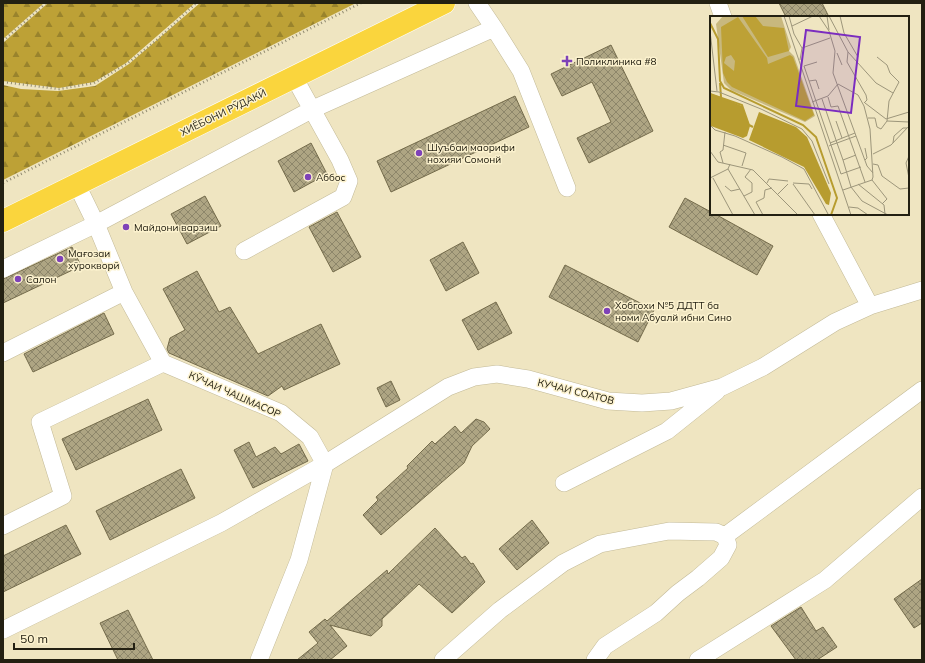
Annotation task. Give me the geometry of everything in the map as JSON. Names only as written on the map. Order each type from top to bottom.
[{"type":"highway","name":"ХИЁБОНИ РӮДАКӢ","points":[[3,221],[444,3]]},
{"type":"street","points":[[477,3],[521,71],[567,188]]},
{"type":"street","points":[[718,3],[723,16]]},
{"type":"street","points":[[3,269],[96,224],[313,109],[494,28]]},
{"type":"street","points":[[244,251],[343,197],[349,181],[313,109],[294,77]]},
{"type":"street","points":[[3,526],[63,496],[40,422],[163,363],[124,292],[96,224],[77,185]]},
{"type":"street","points":[[822,215],[870,306]]},
{"type":"street","name":"КУЧАИ СОАТОВ","points":[[3,630],[221,523],[325,464],[448,387],[474,377],[497,374],[528,379],[608,401],[642,403],[670,401],[722,387],[763,368],[781,355],[835,322],[870,306],[922,290]]},
{"type":"street","points":[[3,353],[124,292]]},
{"type":"street","name":"КӮЧАИ ЧАШМАСОР","points":[[163,363],[281,413],[310,437],[325,464]]},
{"type":"street","points":[[564,483],[667,431],[722,387]]},
{"type":"street","points":[[725,536],[922,390]]},
{"type":"street","points":[[259,660],[299,560],[325,464]]},
{"type":"street","points":[[698,660],[825,580],[922,496]]},
{"type":"street","points":[[443,660],[500,610],[563,563],[600,544],[670,530],[716,532],[725,536],[728,545],[721,558],[656,613],[605,646],[595,660]]},
{"type":"path","points":[[3,41],[46,3]]},
{"type":"path","points":[[3,82],[59,89],[94,83],[128,63],[158,39],[196,3]]},
{"type":"path","points":[[3,183],[361,3]]},
{"type":"green space","points":[[3,3],[44,3],[3,39]]},
{"type":"green space","points":[[48,3],[195,3],[126,63],[94,82],[59,88],[3,81],[3,43]]},
{"type":"green space","points":[[200,3],[356,3],[3,180],[3,85],[21,89],[58,91],[95,86],[129,64]]},
{"type":"building","points":[[779,3],[822,3],[828,16],[786,16]]},
{"type":"building","points":[[611,45],[653,131],[589,163],[577,138],[611,122],[592,82],[562,96],[551,74]]},
{"type":"building","points":[[515,96],[529,127],[391,192],[377,161]]},
{"type":"building","points":[[311,143],[327,174],[294,192],[278,161]]},
{"type":"building","points":[[205,196],[221,226],[187,244],[171,214]]},
{"type":"building","points":[[685,198],[710,211],[710,215],[717,215],[773,246],[757,275],[669,227]]},
{"type":"building","points":[[337,212],[361,257],[333,272],[309,227]]},
{"type":"building","points":[[463,242],[479,273],[446,291],[430,260]]},
{"type":"building","points":[[72,247],[81,266],[3,303],[3,279]]},
{"type":"building","points":[[565,265],[654,310],[638,342],[549,297]]},
{"type":"building","points":[[197,271],[219,312],[230,307],[258,354],[321,324],[340,364],[284,390],[282,386],[268,396],[169,353],[167,349],[170,338],[185,330],[163,289]]},
{"type":"building","points":[[496,302],[512,333],[478,350],[462,320]]},
{"type":"building","points":[[104,313],[114,334],[33,372],[24,354]]},
{"type":"building","points":[[391,381],[400,400],[386,407],[377,388]]},
{"type":"building","points":[[148,399],[162,430],[76,470],[62,439]]},
{"type":"building","points":[[476,419],[484,422],[490,429],[472,446],[464,463],[381,535],[363,515],[378,500],[376,497],[408,468],[407,466],[432,441],[435,444],[455,426],[461,433]]},
{"type":"building","points":[[249,442],[256,457],[275,447],[281,454],[299,444],[308,461],[253,488],[234,450]]},
{"type":"building","points":[[181,469],[195,498],[110,540],[96,511]]},
{"type":"building","points":[[532,520],[549,543],[517,570],[499,549]]},
{"type":"building","points":[[66,525],[81,554],[3,592],[3,556]]},
{"type":"building","points":[[435,528],[462,558],[465,556],[471,564],[473,563],[485,582],[452,613],[419,584],[382,619],[382,626],[371,636],[330,625],[347,646],[330,660],[297,660],[318,643],[309,632],[325,619],[327,621],[387,570],[388,574]]},
{"type":"building","points":[[922,579],[922,623],[914,628],[894,599]]},
{"type":"building","points":[[801,607],[816,631],[823,627],[837,647],[817,660],[796,660],[771,626]]},
{"type":"building","points":[[128,610],[153,660],[118,660],[100,623]]},
{"type":"place","name":"Поликлиника #8","points":[[567,61]]},
{"type":"place","name":"Шуъбаи маорифи нохияи Сомонй","points":[[419,153]]},
{"type":"place","name":"Аббос","points":[[308,177]]},
{"type":"place","name":"Майдони варзиш","points":[[126,227]]},
{"type":"place","name":"Мағозаи хӯрокворӣ","points":[[60,259]]},
{"type":"place","name":"Салон","points":[[18,279]]},
{"type":"place","name":"Хобгохи №5 ДДТТ ба номи Абуалй ибни Сино","points":[[607,311]]}]
